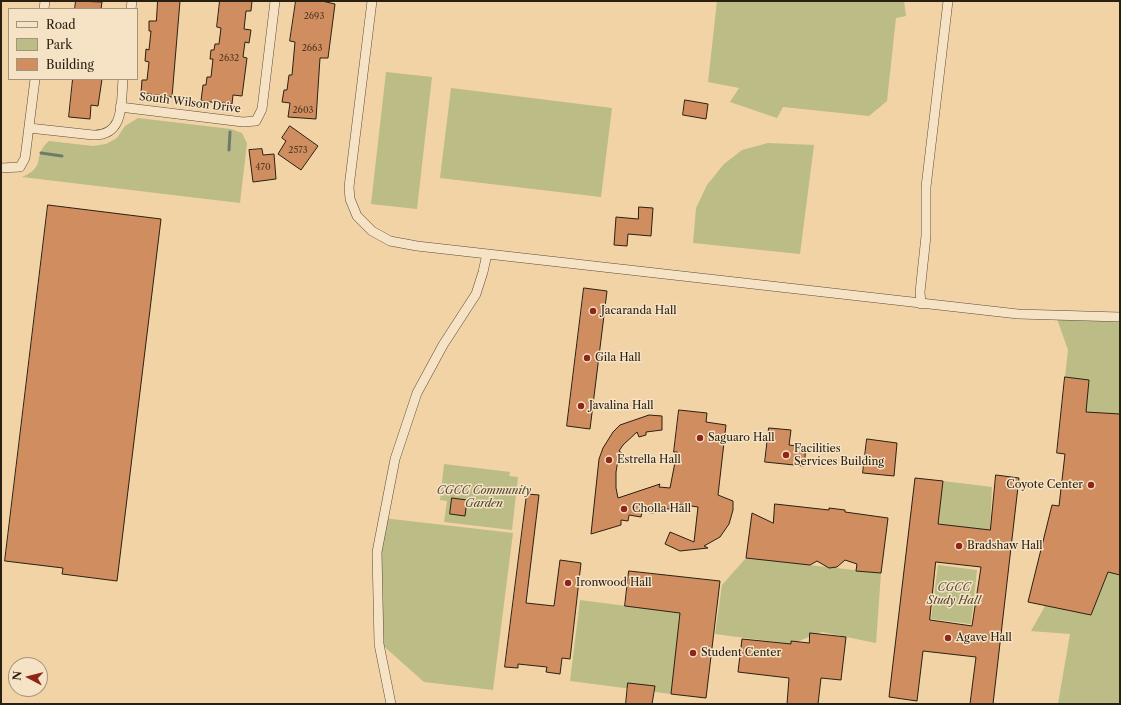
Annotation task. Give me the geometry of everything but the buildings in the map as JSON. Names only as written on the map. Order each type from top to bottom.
[{"type":"street","name":"South Wilson Drive","points":[[120,107],[243,122],[256,121],[262,109],[275,1]]},
{"type":"street","points":[[372,1],[349,187],[350,199],[357,216],[372,231],[390,241],[487,254],[921,304],[1018,314],[1120,317]]},
{"type":"street","points":[[921,304],[920,292],[926,236],[926,187],[948,1]]},
{"type":"street","points":[[1,168],[20,167],[24,158],[35,80]]},
{"type":"street","points":[[29,128],[101,135],[110,132],[116,126],[123,80]]},
{"type":"street","points":[[391,704],[379,644],[377,552],[394,459],[418,393],[443,345],[476,294],[487,254]]},
{"type":"green space","points":[[717,1],[904,1],[906,16],[896,18],[887,101],[869,116],[783,107],[777,118],[730,102],[739,88],[708,82]]},
{"type":"green space","points":[[386,72],[432,77],[417,209],[371,204]]},
{"type":"green space","points":[[451,88],[612,108],[601,197],[440,178]]},
{"type":"green space","points":[[138,118],[231,129],[242,133],[247,143],[240,203],[22,177],[35,169],[41,151],[49,141],[93,146],[106,144],[117,138],[125,126]]},
{"type":"green space","points":[[768,143],[814,145],[800,254],[693,243],[696,208],[707,185],[724,164],[742,150]]},
{"type":"green space","points":[[1056,316],[1120,322],[1120,414],[1085,416],[1089,381],[1065,377],[1068,350]]},
{"type":"green space","name":"CGCC Community Garden","points":[[444,464],[510,472],[509,476],[518,477],[512,530],[444,522],[447,501],[440,500]]},
{"type":"green space","points":[[943,481],[992,487],[990,530],[938,524]]},
{"type":"green space","points":[[383,518],[513,533],[493,690],[424,682],[379,642],[377,552]]},
{"type":"green space","points":[[746,558],[881,573],[876,643],[822,632],[791,644],[715,634],[722,585]]},
{"type":"green space","name":"CGCC Study Hall","points":[[938,565],[977,570],[971,624],[931,619]]},
{"type":"green space","points":[[1108,572],[1120,574],[1120,704],[1058,704],[1070,634],[1031,631],[1045,606],[1057,575],[1054,606],[1091,615]]},
{"type":"green space","points":[[580,600],[680,613],[671,694],[570,681]]},
{"type":"waterway","points":[[229,150],[230,132]]},
{"type":"waterway","points":[[41,153],[62,156]]},
{"type":"place","name":"Jacaranda Hall","points":[[593,311]]},
{"type":"place","name":"Gila Hall","points":[[587,358]]},
{"type":"place","name":"Javalina Hall","points":[[581,406]]},
{"type":"place","name":"Saguaro Hall","points":[[700,438]]},
{"type":"place","name":"Facilities Services Building","points":[[786,455]]},
{"type":"place","name":"Estrella Hall","points":[[609,460]]},
{"type":"place","name":"Coyote Center","points":[[1091,485]]},
{"type":"place","name":"Cholla Hall","points":[[624,509]]},
{"type":"place","name":"Bradshaw Hall","points":[[959,546]]},
{"type":"place","name":"Ironwood Hall","points":[[568,583]]},
{"type":"place","name":"Agave Hall","points":[[948,638]]},
{"type":"place","name":"Student Center","points":[[693,653]]}]
